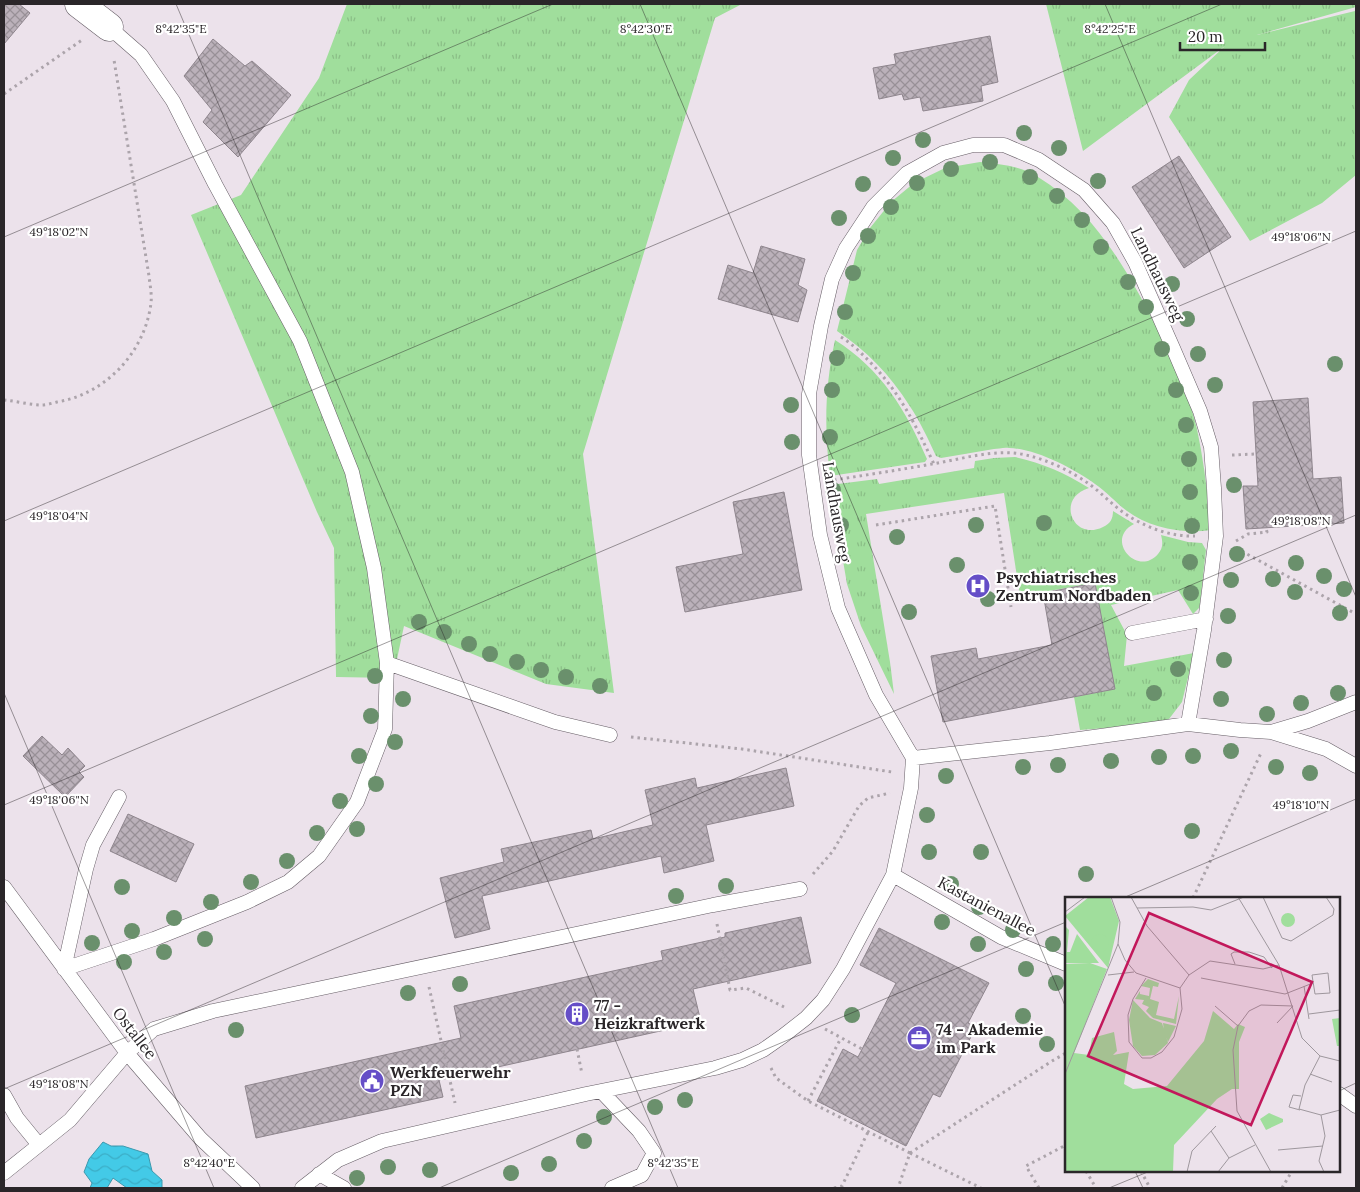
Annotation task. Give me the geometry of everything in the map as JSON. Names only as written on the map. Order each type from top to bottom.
[{"type":"street","points":[[79,4],[109,27]]},
{"type":"lane","points":[[64,969],[154,939],[248,902],[288,882],[319,856],[356,802],[385,729],[387,663],[374,568],[352,472],[300,341],[173,101],[141,55],[109,27]]},
{"type":"lane","name":"Landhausweg","points":[[913,758],[876,695],[838,608],[820,535],[809,455],[809,394],[820,326],[832,279],[846,248],[873,207],[907,173],[943,153],[973,145],[1004,145],[1039,160],[1084,190],[1113,223],[1135,262],[1200,411],[1211,447],[1216,536],[1206,619],[1188,724]]},
{"type":"lane","points":[[1132,632],[1206,619]]},
{"type":"lane","points":[[387,663],[556,722],[610,735]]},
{"type":"lane","points":[[1271,732],[1308,721],[1356,702]]},
{"type":"lane","points":[[302,1188],[338,1160],[382,1141],[601,1091],[715,1068],[742,1060],[763,1050],[783,1036],[806,1018],[823,1000],[843,969],[893,875],[911,788],[913,758],[1050,743],[1188,724],[1271,732],[1326,749],[1356,766]]},
{"type":"lane","points":[[64,969],[93,845],[119,797]]},
{"type":"lane","name":"Kastanienallee","points":[[893,875],[1001,937],[1065,964]]},
{"type":"lane","name":"Ostallee","points":[[4,887],[127,1053],[200,1138],[253,1188]]},
{"type":"lane","points":[[4,1173],[70,1120],[127,1053],[154,1029],[213,1011],[694,909],[800,889]]},
{"type":"lane","points":[[601,1091],[639,1131],[654,1153],[642,1174],[612,1188]]},
{"type":"lane","points":[[4,1095],[17,1118],[40,1146]]},
{"type":"lane","points":[[1340,1095],[1356,1106]]},
{"type":"lane","points":[[319,1174],[344,1188]]},
{"type":"path","points":[[4,94],[92,34],[109,27],[149,276],[151,302],[143,333],[130,358],[111,378],[90,392],[68,401],[42,405],[4,400]]},
{"type":"path","points":[[820,326],[845,339],[892,386],[911,416],[934,464]]},
{"type":"path","points":[[814,483],[934,464],[977,455],[1009,453],[1026,455],[1046,461],[1072,473],[1128,515],[1154,529],[1182,537],[1216,536],[1356,614]]},
{"type":"path","points":[[876,526],[995,506],[1011,607]]},
{"type":"path","points":[[1248,534],[1267,532],[1266,528]]},
{"type":"path","points":[[1193,897],[1271,732]]},
{"type":"path","points":[[610,735],[742,748],[895,773],[913,758]]},
{"type":"path","points":[[800,889],[833,851],[859,806],[868,798],[911,788]]},
{"type":"path","points":[[722,951],[730,990],[746,988],[862,1049]]},
{"type":"path","points":[[424,967],[451,1084]]},
{"type":"path","points":[[808,1101],[841,1038]]},
{"type":"path","points":[[577,1049],[581,1069]]},
{"type":"path","points":[[763,1050],[776,1078],[808,1101],[981,1188]]},
{"type":"path","points":[[898,1188],[910,1153],[1065,1054]]},
{"type":"path","points":[[834,1188],[842,1186],[868,1132]]},
{"type":"path","points":[[1039,1188],[1026,1166],[1065,1146]]},
{"type":"path","points":[[1087,1172],[1096,1188]]},
{"type":"path","points":[[1142,1172],[1150,1188]]},
{"type":"path","points":[[1282,1188],[1291,1172]]},
{"type":"green space","points":[[347,4],[742,4],[715,18],[583,454],[614,693],[546,684],[404,626],[393,678],[336,677],[334,548],[191,215],[241,195],[319,78]]},
{"type":"green space","points":[[1046,4],[1356,4],[1356,7],[1257,35],[1356,12],[1356,175],[1322,203],[1250,241],[1169,117],[1189,80],[1225,46],[1083,151]]},
{"type":"green space","points":[[980,162],[1025,170],[1059,191],[1094,226],[1124,268],[1166,345],[1190,404],[1202,454],[1211,530],[1178,530],[1146,522],[1127,511],[1099,487],[1076,472],[1054,460],[1020,449],[994,449],[941,458],[936,456],[917,417],[902,394],[868,355],[837,331],[857,250],[870,228],[891,202],[914,183],[945,168]]},
{"type":"green space","points":[[835,340],[851,351],[879,377],[901,407],[927,459],[925,462],[830,476],[826,407]]},
{"type":"green space","points":[[1015,457],[1053,469],[1089,488],[1079,493],[1073,500],[1071,509],[1072,517],[1076,524],[1083,529],[1092,530],[1105,526],[1111,521],[1113,511],[1134,524],[1126,531],[1122,538],[1127,554],[1133,559],[1141,562],[1150,560],[1158,554],[1162,545],[1161,535],[1188,542],[1202,543],[1206,550],[1200,604],[1193,614],[1178,590],[1111,605],[1127,635],[1124,666],[1194,653],[1182,702],[1169,719],[1158,724],[1080,730],[1074,697],[1114,689],[1095,583],[1020,596],[1004,493],[866,514],[894,694],[861,626],[847,584],[830,485],[877,479],[879,484],[974,468],[975,461]]},
{"type":"water","points":[[103,1142],[111,1146],[123,1146],[148,1154],[152,1171],[162,1180],[162,1188],[127,1188],[113,1178],[107,1188],[90,1188],[92,1183],[84,1172],[89,1159]]},
{"type":"building","points":[[4,4],[19,4],[30,13],[4,44]]},
{"type":"building","points":[[990,36],[998,82],[981,86],[983,101],[923,111],[920,97],[904,100],[902,94],[879,99],[873,68],[896,64],[894,54]]},
{"type":"building","points":[[213,39],[245,66],[252,61],[291,95],[238,157],[203,122],[212,110],[184,76]]},
{"type":"building","points":[[1179,156],[1231,237],[1184,268],[1132,187]]},
{"type":"building","points":[[761,246],[805,259],[798,285],[807,290],[798,322],[718,299],[728,265],[753,273]]},
{"type":"building","points":[[1308,398],[1313,479],[1341,477],[1344,523],[1246,529],[1243,486],[1258,486],[1253,402]]},
{"type":"building","points":[[784,492],[802,590],[685,612],[676,567],[743,554],[733,502]]},
{"type":"building","points":[[1095,583],[1115,689],[943,722],[931,656],[976,648],[978,659],[1052,645],[1043,593]]},
{"type":"building","points":[[42,736],[62,755],[68,748],[85,766],[79,772],[84,777],[65,797],[23,756]]},
{"type":"building","points":[[786,768],[794,806],[706,825],[714,861],[664,873],[661,856],[482,896],[490,929],[455,938],[440,878],[504,862],[501,849],[591,830],[593,839],[653,825],[645,790],[695,778],[697,788]]},
{"type":"building","points":[[128,814],[194,844],[176,882],[110,851]]},
{"type":"building","points":[[801,917],[811,963],[693,989],[701,1022],[439,1080],[443,1097],[256,1138],[245,1086],[461,1038],[454,1006],[663,960],[661,951],[725,937],[725,933]]},
{"type":"building","name":"74 - Akademie im Park","points":[[879,928],[989,983],[968,1023],[976,1027],[940,1097],[933,1094],[906,1146],[817,1101],[843,1049],[858,1057],[896,983],[860,965]]},
{"type":"place","name":"Psychiatrisches Zentrum Nordbaden","points":[[978,586]]},
{"type":"place","name":"77 - Heizkraftwerk","points":[[577,1014]]},
{"type":"place","name":"74 - Akademie im Park","points":[[919,1038]]},
{"type":"place","name":"Werkfeuerwehr PZN","points":[[372,1081]]}]
